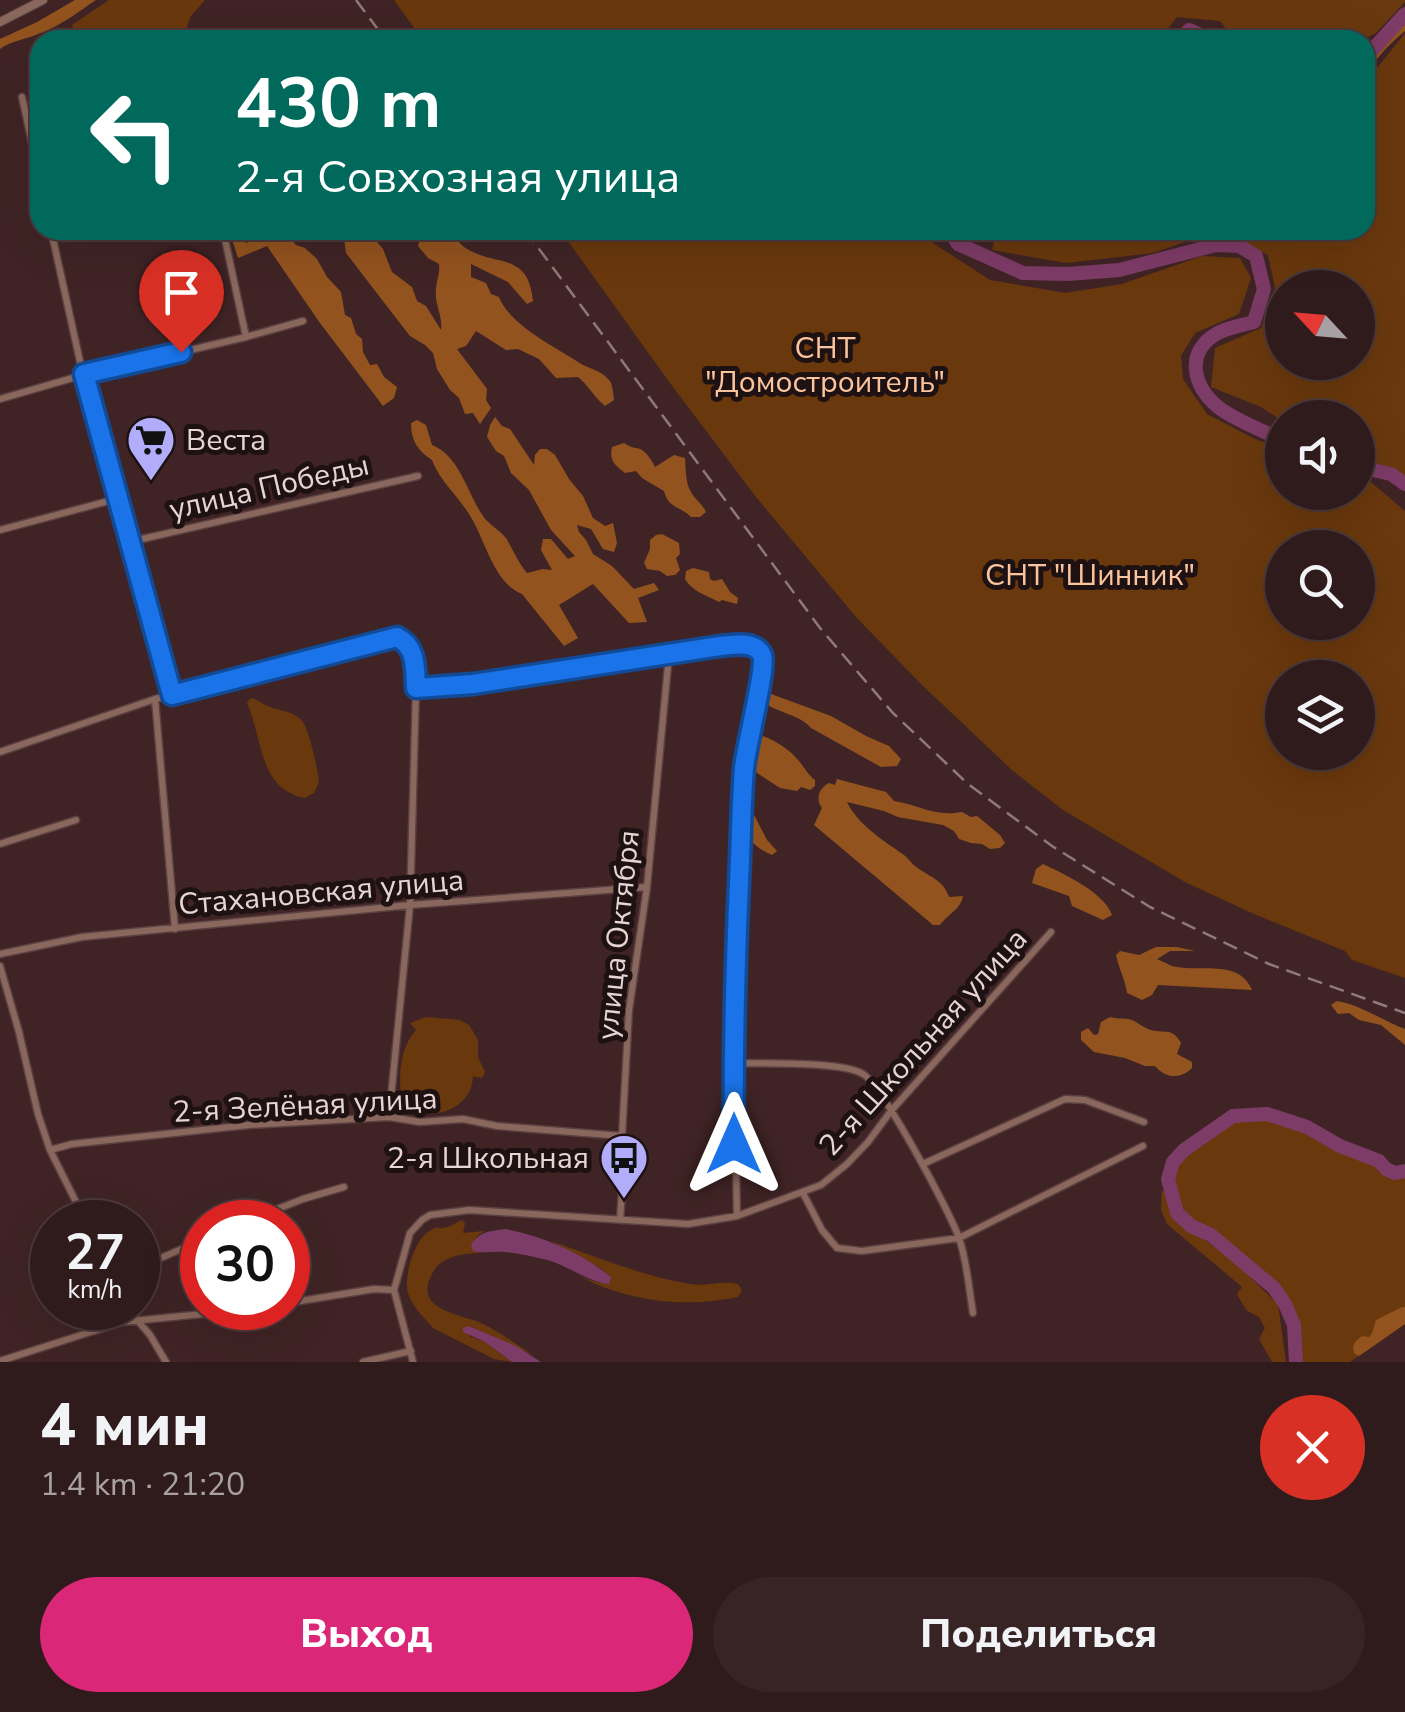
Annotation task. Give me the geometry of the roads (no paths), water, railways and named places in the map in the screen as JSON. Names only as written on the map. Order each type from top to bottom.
[{"type":"street","points":[[0,22],[43,0]]},
{"type":"street","points":[[22,97],[30,134]]},
{"type":"street","points":[[53,240],[116,498],[172,695]]},
{"type":"street","points":[[225,240],[246,337]]},
{"type":"street","points":[[0,400],[84,374],[303,321]]},
{"type":"street","name":"улица Победы","points":[[129,542],[418,476]]},
{"type":"street","points":[[0,530],[116,498]]},
{"type":"street","points":[[0,752],[172,695],[397,637],[407,642],[414,656],[416,688],[410,904],[388,1117]]},
{"type":"street","points":[[416,688],[473,684],[740,645],[757,649],[764,658],[746,747],[742,794],[734,1064],[737,1216]]},
{"type":"street","name":"улица Октября","points":[[620,1220],[630,1010],[647,887],[668,655]]},
{"type":"street","points":[[155,700],[175,929]]},
{"type":"street","points":[[0,844],[76,820]]},
{"type":"street","name":"Стахановская улица","points":[[0,954],[82,937],[410,904],[647,887]]},
{"type":"street","name":"2-я Школьная улица","points":[[394,1290],[410,1233],[430,1215],[469,1210],[688,1224],[737,1216],[820,1185],[848,1164],[1051,932]]},
{"type":"street","points":[[0,966],[38,1114],[50,1150],[75,1200]]},
{"type":"street","points":[[734,1064],[844,1068],[864,1074],[923,1164],[960,1238],[973,1313]]},
{"type":"street","points":[[923,1164],[1065,1099],[1085,1100],[1144,1122]]},
{"type":"street","name":"2-я Зелёная улица","points":[[50,1150],[88,1142],[249,1125],[388,1117],[420,1122],[463,1119],[497,1126],[622,1136]]},
{"type":"street","points":[[803,1193],[822,1230],[837,1248],[862,1252],[960,1238],[1143,1146]]},
{"type":"street","points":[[300,1200],[344,1187]]},
{"type":"street","points":[[310,1300],[374,1289],[394,1290],[414,1362]]},
{"type":"street","points":[[0,1360],[96,1330]]},
{"type":"street","points":[[145,1330],[166,1362]]},
{"type":"street","points":[[362,1362],[411,1351]]},
{"type":"waterway","points":[[1375,47],[1405,14]]},
{"type":"waterway","points":[[955,240],[1023,273],[1119,270],[1216,245],[1239,246],[1256,256],[1264,289],[1254,322],[1220,332],[1206,342],[1199,351],[1196,370],[1203,390],[1218,407],[1265,432]]},
{"type":"waterway","points":[[1375,471],[1391,474],[1405,484]]},
{"type":"waterway","points":[[1296,1362],[1294,1325],[1274,1288],[1211,1235],[1191,1226],[1177,1213],[1168,1179],[1173,1162],[1233,1116],[1267,1114],[1307,1127],[1340,1146],[1379,1161],[1395,1173],[1405,1171]]},
{"type":"railway","points":[[356,0],[378,30]]},
{"type":"railway","points":[[532,240],[820,628],[892,712],[968,784],[1052,846],[1150,907],[1269,964],[1405,1013]]},
{"type":"place","name":"Веста","points":[[151,482]]},
{"type":"place","name":"2-я Школьная","points":[[624,1200]]},
{"type":"park label","name":"СНТ \"Домостроитель\"","points":[[825,365]]},
{"type":"park label","name":"СНТ \"Шинник\"","points":[[1090,575]]}]
